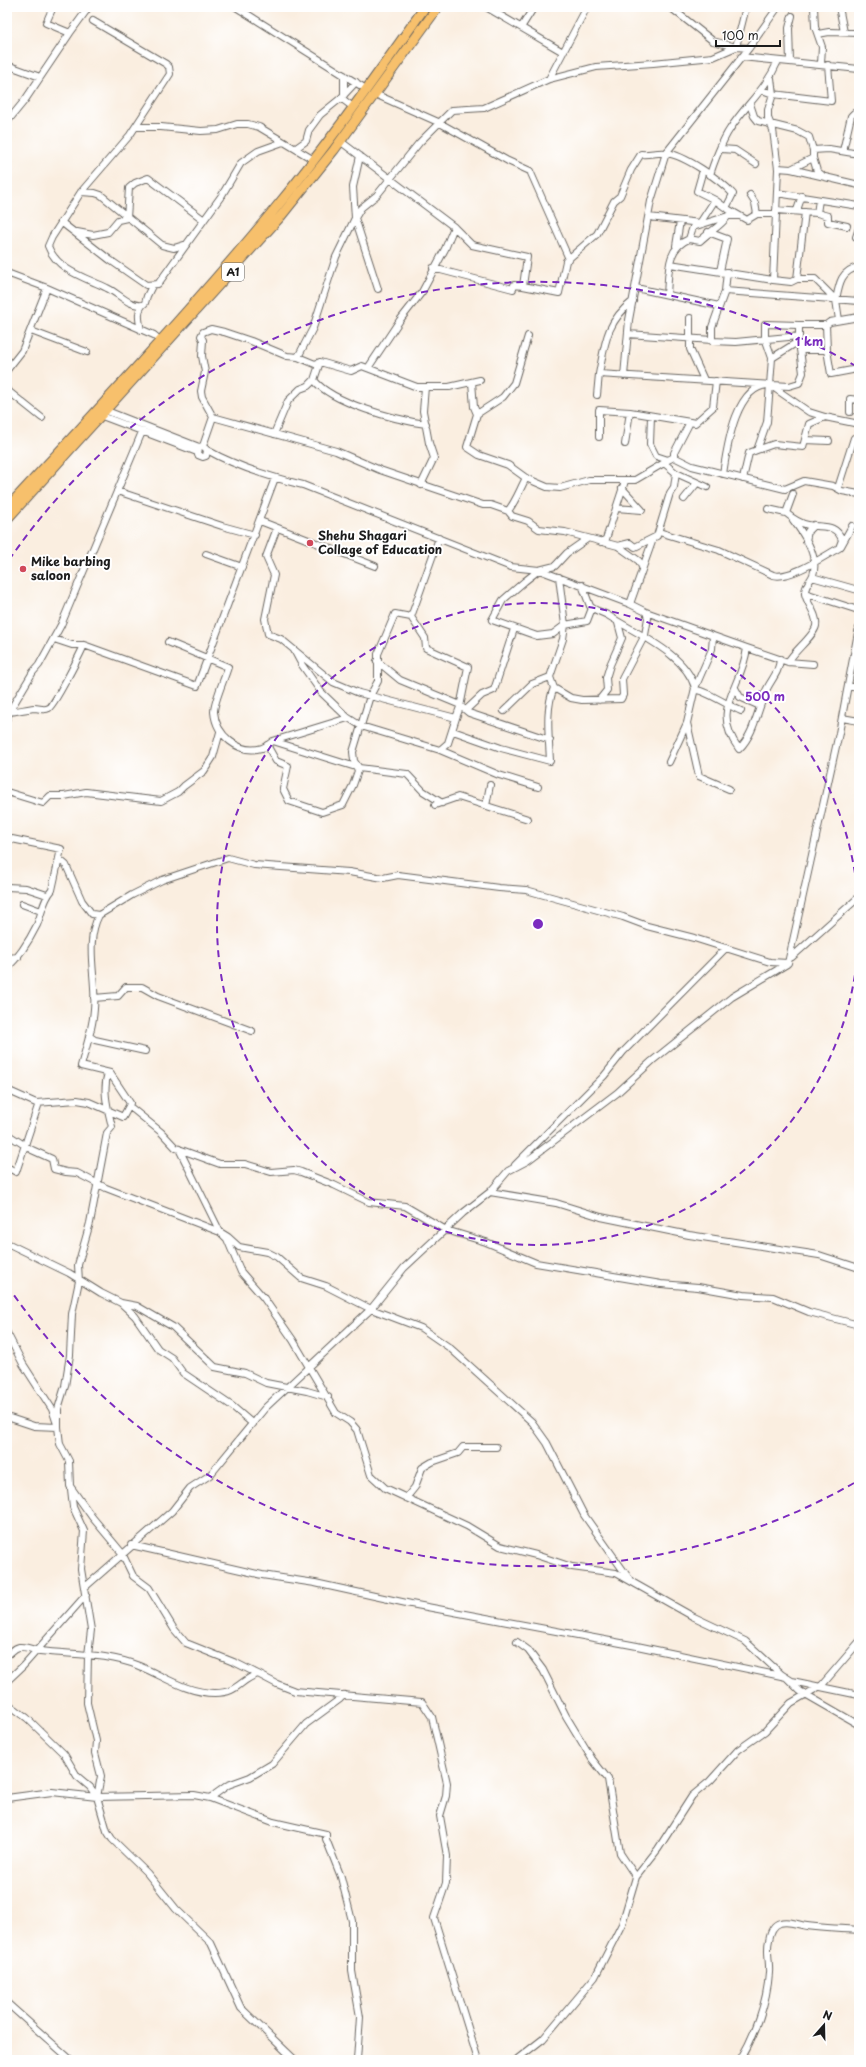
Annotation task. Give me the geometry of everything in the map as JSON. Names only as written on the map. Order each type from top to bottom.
[{"type":"highway","name":"A1","points":[[7,508],[161,341],[274,210],[314,160],[425,7]]},
{"type":"highway","name":"A1","points":[[7,519],[286,211],[360,115],[438,7]]},
{"type":"highway","points":[[352,108],[360,115]]},
{"type":"street","points":[[53,7],[46,23],[70,33]]},
{"type":"street","points":[[7,122],[25,100],[88,7]]},
{"type":"street","points":[[236,7],[366,88]]},
{"type":"street","points":[[486,7],[522,26],[563,52]]},
{"type":"street","points":[[522,26],[534,7]]},
{"type":"street","points":[[549,79],[587,7]]},
{"type":"street","points":[[670,7],[713,41],[736,47],[749,48]]},
{"type":"street","points":[[736,47],[746,7]]},
{"type":"street","points":[[624,376],[633,301],[649,217],[660,169],[666,153],[749,48],[778,7]]},
{"type":"street","points":[[814,7],[815,27],[822,47],[820,64]]},
{"type":"street","points":[[839,7],[844,32]]},
{"type":"street","points":[[790,62],[789,28],[792,16]]},
{"type":"street","points":[[93,21],[169,67],[169,77],[136,127],[81,192],[61,222],[48,246],[59,261],[76,275],[107,288],[138,306],[142,305]]},
{"type":"street","points":[[818,34],[829,32],[859,33]]},
{"type":"street","points":[[298,357],[312,328],[336,257],[362,208],[377,195],[389,178],[438,122],[452,110],[484,108],[549,79],[596,67],[712,57],[736,47]]},
{"type":"street","points":[[741,57],[859,69]]},
{"type":"street","points":[[710,175],[713,164],[722,149],[730,129],[771,78],[778,61]]},
{"type":"street","points":[[7,65],[40,77]]},
{"type":"street","points":[[762,90],[773,94],[831,101],[828,66]]},
{"type":"street","points":[[344,75],[343,96],[352,108]]},
{"type":"street","points":[[771,78],[773,94],[768,110],[773,130],[778,168],[773,280]]},
{"type":"street","points":[[296,148],[306,141],[310,130],[320,114],[343,96],[356,82]]},
{"type":"street","points":[[375,94],[438,122],[508,161],[530,170],[569,259]]},
{"type":"street","points":[[750,104],[754,116],[758,121],[771,126],[798,131],[809,137],[817,171],[825,178]]},
{"type":"street","points":[[843,151],[851,116],[854,113],[859,112]]},
{"type":"street","points":[[136,127],[161,127],[209,131],[243,124],[260,128],[314,160]]},
{"type":"street","points":[[340,141],[454,227],[472,245],[527,257],[523,286]]},
{"type":"street","points":[[61,222],[76,232],[110,260],[146,285],[152,286],[158,284],[168,273],[245,160],[258,151],[283,142]]},
{"type":"street","points":[[722,149],[735,150],[756,164]]},
{"type":"street","points":[[813,150],[829,149],[859,154]]},
{"type":"street","points":[[433,268],[513,289],[514,285],[559,293],[566,261],[597,234],[614,201],[620,196],[631,170],[641,154],[651,155],[666,153],[703,170],[725,185],[733,194],[726,208]]},
{"type":"street","points":[[360,156],[352,187],[356,218],[378,289]]},
{"type":"street","points":[[791,169],[813,158]]},
{"type":"street","points":[[778,168],[791,169],[859,185]]},
{"type":"street","points":[[703,170],[697,190],[747,220],[757,214],[797,210],[828,216],[828,222],[847,226]]},
{"type":"street","points":[[126,218],[129,188],[135,183],[148,178],[204,220]]},
{"type":"street","points":[[81,192],[95,192],[101,195],[126,218],[168,248],[187,244]]},
{"type":"street","points":[[777,193],[859,206]]},
{"type":"street","points":[[750,195],[755,202],[757,214]]},
{"type":"street","points":[[797,210],[802,196]]},
{"type":"street","points":[[649,217],[700,223],[715,200]]},
{"type":"street","points":[[817,213],[819,200]]},
{"type":"street","points":[[797,279],[805,212]]},
{"type":"street","points":[[689,240],[693,228],[728,216],[740,217]]},
{"type":"street","points":[[667,294],[670,264],[679,243],[689,240],[700,241],[708,232],[721,225],[728,216]]},
{"type":"street","points":[[76,232],[93,235],[108,232],[118,220],[126,218]]},
{"type":"street","points":[[676,248],[680,221]]},
{"type":"street","points":[[368,368],[397,324],[422,292],[433,268],[445,249],[454,227]]},
{"type":"street","points":[[859,228],[856,237],[859,240]]},
{"type":"street","points":[[708,232],[727,239],[723,271],[725,291],[712,327],[712,340]]},
{"type":"street","points":[[670,264],[791,282],[797,279],[815,279],[836,300]]},
{"type":"street","points":[[839,320],[836,300],[840,278],[852,268],[859,267]]},
{"type":"street","points":[[7,273],[47,288],[141,330],[161,341]]},
{"type":"street","points":[[141,330],[138,314],[142,305],[145,303],[152,286]]},
{"type":"street","points":[[7,370],[22,351],[47,288]]},
{"type":"street","points":[[636,288],[719,306]]},
{"type":"street","points":[[725,291],[859,301]]},
{"type":"street","points":[[597,395],[599,374],[607,334],[620,311],[633,301]]},
{"type":"street","points":[[757,450],[767,422],[772,358],[765,338],[765,324],[826,325],[830,322],[859,317]]},
{"type":"street","points":[[690,318],[690,350],[704,380]]},
{"type":"street","points":[[599,374],[789,386],[799,383],[803,373],[799,325]]},
{"type":"street","points":[[826,325],[827,350],[831,374],[852,370]]},
{"type":"street","points":[[202,450],[212,417],[202,397],[201,391],[205,372],[202,356],[203,332],[211,329],[251,341],[287,356],[298,357],[315,364],[320,362],[351,372],[362,366],[417,387],[448,387],[480,380]]},
{"type":"street","points":[[31,331],[87,352]]},
{"type":"street","points":[[628,334],[736,342],[765,338],[799,338]]},
{"type":"street","points":[[528,336],[514,383],[503,397],[477,414],[467,447],[479,455],[508,465],[526,478],[547,488],[560,488],[589,480],[635,480],[664,463],[676,473],[707,487]]},
{"type":"street","points":[[772,358],[799,338]]},
{"type":"street","points":[[800,350],[827,350]]},
{"type":"street","points":[[274,434],[288,401],[300,389],[308,386],[314,380],[320,362]]},
{"type":"street","points":[[314,380],[334,396],[353,404],[394,418],[426,424]]},
{"type":"street","points":[[599,437],[599,410],[630,412],[695,423],[713,407],[716,381]]},
{"type":"street","points":[[472,382],[474,407],[477,414]]},
{"type":"street","points":[[723,474],[728,445],[737,415],[745,398],[758,387],[770,385],[809,412],[859,424]]},
{"type":"street","points":[[421,485],[434,458],[423,411],[425,387]]},
{"type":"street","points":[[7,390],[42,418]]},
{"type":"street","points":[[850,412],[850,399],[859,400]]},
{"type":"street","points":[[624,444],[630,412]]},
{"type":"street","points":[[743,479],[749,453],[774,444],[803,448],[809,424],[809,412]]},
{"type":"street","points":[[104,413],[142,432],[202,450]]},
{"type":"street","points":[[104,413],[275,478],[303,485],[511,566],[538,570],[559,577],[630,604],[646,612],[788,662],[813,664]]},
{"type":"street","points":[[652,416],[650,444],[656,456],[668,460],[674,458],[692,466],[785,489],[804,480],[834,486],[859,494]]},
{"type":"street","points":[[212,417],[241,423],[274,434],[336,451],[380,470],[421,485],[483,505],[491,505],[508,511],[512,516],[528,521],[540,529],[565,532],[618,546],[639,562],[642,567]]},
{"type":"street","points":[[809,424],[825,417]]},
{"type":"street","points":[[674,458],[674,453],[690,422]]},
{"type":"street","points":[[8,715],[54,638],[71,605],[142,432]]},
{"type":"street","points":[[838,488],[854,438]]},
{"type":"street","points":[[805,440],[829,441]]},
{"type":"street","points":[[618,546],[630,543],[635,547],[653,539],[660,532],[670,493],[674,487],[676,473]]},
{"type":"street","points":[[54,638],[72,645],[84,645],[197,686],[275,478]]},
{"type":"street","points":[[508,511],[515,503],[518,492],[526,478]]},
{"type":"street","points":[[601,542],[606,539],[625,481]]},
{"type":"street","points":[[684,499],[697,483]]},
{"type":"street","points":[[616,508],[642,510],[622,488]]},
{"type":"street","points":[[117,491],[222,526],[255,534]]},
{"type":"street","points":[[788,662],[816,626],[816,620],[805,592],[807,584],[812,577],[815,561],[806,541],[788,515],[793,494]]},
{"type":"street","points":[[768,509],[788,515],[804,524],[829,526],[836,530],[842,540],[839,548]]},
{"type":"street","points":[[260,521],[375,566]]},
{"type":"street","points":[[806,541],[808,531],[814,525]]},
{"type":"street","points":[[660,532],[719,550],[778,577],[782,577],[839,548],[852,526]]},
{"type":"street","points":[[277,528],[266,557],[274,575],[265,619],[268,634],[281,640],[333,682],[370,696],[456,718]]},
{"type":"street","points":[[412,617],[439,538]]},
{"type":"street","points":[[588,539],[567,553],[555,566],[538,570],[503,600],[492,620],[514,629],[538,636],[558,632],[565,625],[588,621],[592,608]]},
{"type":"street","points":[[630,604],[653,539]]},
{"type":"street","points":[[206,554],[242,567]]},
{"type":"street","points":[[559,577],[565,625],[563,639],[550,677],[554,688],[571,698],[599,700],[616,700],[623,698],[622,679],[644,638],[648,623],[646,612]]},
{"type":"street","points":[[812,577],[858,590]]},
{"type":"street","points":[[582,585],[588,604],[592,608],[607,615],[681,662],[691,675],[695,689]]},
{"type":"street","points":[[805,592],[855,609]]},
{"type":"street","points":[[270,743],[276,761],[288,766],[284,789],[289,801],[322,812],[343,805],[353,785],[359,768],[353,757],[370,696],[378,682],[378,654],[395,614],[412,617],[425,638],[426,648],[468,667],[453,731],[448,743],[440,750]]},
{"type":"street","points":[[599,700],[607,690],[606,678],[622,638],[618,623]]},
{"type":"street","points":[[788,963],[842,718],[859,627]]},
{"type":"street","points":[[466,710],[482,695],[494,690],[514,629]]},
{"type":"street","points":[[550,634],[563,639]]},
{"type":"street","points":[[669,762],[687,723],[695,689],[712,649],[713,636]]},
{"type":"street","points":[[7,792],[43,803],[50,796],[64,796],[86,792],[161,801],[178,792],[204,771],[213,757],[220,732],[214,710],[228,667],[168,642]]},
{"type":"street","points":[[8,715],[52,708],[56,701],[56,696],[68,678],[72,665],[78,660],[84,645]]},
{"type":"street","points":[[747,648],[743,670],[726,705],[726,718],[734,742],[739,749],[750,733],[767,689],[777,674],[780,659]]},
{"type":"street","points":[[294,650],[302,665],[321,692],[348,718],[361,726],[440,750],[499,775],[538,787]]},
{"type":"street","points":[[377,661],[404,682],[460,706],[472,714],[550,740]]},
{"type":"street","points":[[504,711],[532,684],[550,677]]},
{"type":"street","points":[[848,686],[859,688]]},
{"type":"street","points":[[453,731],[500,748],[550,761],[549,712],[551,695],[554,688]]},
{"type":"street","points":[[734,688],[740,697],[760,706]]},
{"type":"street","points":[[695,689],[703,691],[741,712]]},
{"type":"street","points":[[220,732],[234,744],[248,749],[262,748],[270,743],[348,718]]},
{"type":"street","points":[[842,718],[859,721]]},
{"type":"street","points":[[687,723],[699,776],[729,789]]},
{"type":"street","points":[[270,743],[359,768],[407,774],[423,791],[442,803]]},
{"type":"street","points":[[486,806],[490,785]]},
{"type":"street","points":[[435,805],[458,797],[528,819]]},
{"type":"street","points":[[7,838],[60,849],[52,890],[47,896],[37,924],[25,947],[7,968]]},
{"type":"street","points":[[7,1090],[39,1103],[77,1100],[90,1102],[123,1117],[130,1103],[121,1088],[108,1073],[81,1066],[94,1019],[92,949],[94,925],[99,915],[132,895],[162,880],[228,858],[254,865],[350,872],[384,878],[398,875],[526,890],[623,917],[647,926],[770,962],[788,963]]},
{"type":"street","points":[[59,859],[66,865],[82,901],[92,914],[99,915]]},
{"type":"street","points":[[7,887],[26,888],[47,896]]},
{"type":"street","points":[[510,1170],[526,1161],[617,1093],[652,1061],[732,997],[788,963],[794,953],[859,897]]},
{"type":"street","points":[[22,904],[41,910]]},
{"type":"street","points":[[84,1588],[131,1545],[172,1511],[190,1488],[210,1475],[265,1408],[371,1309],[404,1268],[446,1230],[463,1212],[490,1192],[604,1076],[623,1052],[726,948]]},
{"type":"street","points":[[7,958],[18,957]]},
{"type":"street","points":[[94,998],[118,996],[126,987],[142,987],[158,996],[252,1031]]},
{"type":"street","points":[[89,1036],[95,1040],[145,1051]]},
{"type":"street","points":[[97,1797],[101,1776],[95,1753],[96,1740],[94,1728],[87,1703],[90,1630],[86,1595],[81,1570],[84,1531],[83,1524],[73,1507],[69,1461],[60,1444],[58,1409],[69,1361],[72,1314],[78,1279],[78,1265],[90,1223],[107,1133],[112,1127],[107,1110],[108,1103],[104,1084],[108,1073]]},
{"type":"street","points":[[7,1167],[16,1172],[39,1103]]},
{"type":"street","points":[[129,1106],[161,1132],[173,1146],[179,1149],[220,1164],[244,1164],[271,1172],[294,1170],[301,1172],[334,1185],[369,1202],[405,1206],[446,1230],[486,1242],[543,1265],[564,1266],[585,1273],[637,1279],[661,1284],[698,1286],[743,1295],[773,1298],[809,1312],[859,1325]]},
{"type":"street","points":[[7,1134],[52,1159],[54,1169],[77,1173],[98,1184],[220,1232],[239,1247],[267,1252],[277,1256],[301,1278],[326,1286],[371,1309],[421,1328],[450,1348],[532,1422],[547,1443],[584,1515],[631,1582]]},
{"type":"street","points":[[179,1149],[220,1232],[227,1239],[241,1272],[263,1297],[310,1365],[336,1413],[350,1422],[357,1430],[371,1475],[385,1488],[467,1526],[500,1546],[536,1555],[572,1567],[607,1571],[631,1582],[692,1616],[745,1641],[800,1691],[859,1725]]},
{"type":"street","points":[[490,1192],[556,1203],[601,1217],[690,1235],[819,1255],[859,1268]]},
{"type":"street","points":[[7,1243],[28,1252],[78,1279],[100,1293],[121,1303],[137,1306],[173,1327],[215,1367],[245,1373],[266,1383],[307,1390],[328,1397]]},
{"type":"street","points":[[121,1303],[135,1316],[158,1349],[172,1358],[183,1373],[232,1406],[253,1424]]},
{"type":"street","points":[[7,1333],[23,1364],[52,1409],[58,1427]]},
{"type":"street","points":[[7,1417],[34,1426],[58,1427]]},
{"type":"street","points":[[406,1498],[415,1487],[422,1468],[432,1462],[458,1453],[463,1447],[496,1447]]},
{"type":"street","points":[[71,1488],[92,1517],[122,1553],[133,1576],[149,1588],[175,1630],[186,1642],[236,1663],[277,1684],[295,1691],[418,1700],[426,1705],[429,1710],[435,1736],[441,1752],[447,1783],[446,1796],[440,1816],[447,1856],[446,1883],[434,1918],[478,2060]]},
{"type":"street","points":[[131,1545],[262,1574],[315,1583],[411,1604],[637,1646],[786,1677],[792,1681],[859,1695]]},
{"type":"street","points":[[7,1681],[86,1595]]},
{"type":"street","points":[[517,1642],[528,1650],[543,1670],[592,1759],[608,1779],[620,1853],[636,1877]]},
{"type":"street","points":[[516,2060],[543,2039],[595,1977],[622,1924],[636,1877],[658,1849],[692,1796],[710,1781],[738,1750],[765,1731],[791,1703],[817,1686],[822,1685],[859,1642]]},
{"type":"street","points":[[7,1655],[20,1646],[37,1650],[88,1655],[132,1663],[186,1688],[214,1693],[233,1691],[250,1677],[258,1674]]},
{"type":"street","points":[[210,1798],[228,1785],[250,1777],[272,1764],[306,1724],[340,1700],[344,1695]]},
{"type":"street","points":[[7,1703],[27,1718],[57,1747],[77,1776],[90,1787],[97,1797],[107,1831],[112,1839],[147,1874],[172,1904],[210,1943],[241,2008],[295,2060]]},
{"type":"street","points":[[7,1798],[52,1792],[97,1797],[194,1795],[210,1798],[273,1822],[326,1834],[326,1839],[341,1877],[352,1921],[352,1971],[360,2016],[357,2060]]},
{"type":"street","points":[[740,2060],[751,2037],[764,2001],[769,1971],[767,1946],[770,1934],[776,1925],[789,1922],[808,1926],[859,1930]]},
{"type":"street","points":[[7,2003],[72,2060]]},
{"type":"place","name":"Shehu Shagari Collage of Education","points":[[310,543]]},
{"type":"place","name":"Mike barbing saloon","points":[[23,569]]}]
